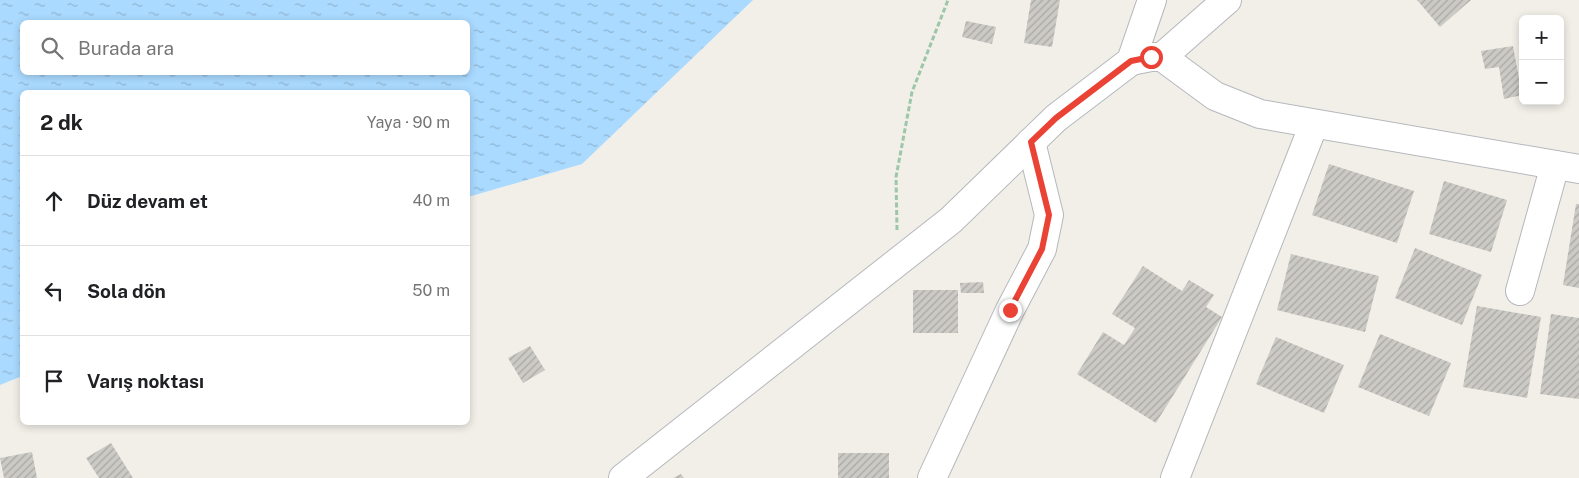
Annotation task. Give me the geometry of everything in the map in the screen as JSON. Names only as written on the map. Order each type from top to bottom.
[{"type":"street","points":[[1131,61],[1152,0]]},
{"type":"street","points":[[1162,57],[1227,0]]},
{"type":"street","points":[[623,478],[951,220],[1056,118],[1131,61],[1162,57],[1215,96],[1260,114],[1567,167],[1520,291]]},
{"type":"street","points":[[1175,478],[1314,124]]},
{"type":"street","points":[[932,478],[1010,310],[1042,249],[1049,215],[1031,142]]},
{"type":"path","points":[[898,261],[896,177],[912,92],[948,0]]},
{"type":"water","points":[[0,0],[753,0],[582,164],[470,196],[470,90],[20,90],[20,377],[0,385]]},
{"type":"building","points":[[1031,0],[1060,0],[1052,47],[1024,43]]},
{"type":"building","points":[[1417,0],[1471,0],[1440,27]]},
{"type":"building","points":[[966,21],[996,27],[992,44],[962,37]]},
{"type":"building","points":[[1513,46],[1519,79],[1519,96],[1504,99],[1499,67],[1485,69],[1481,51]]},
{"type":"building","points":[[1329,164],[1414,191],[1397,243],[1312,215]]},
{"type":"building","points":[[1444,181],[1507,200],[1491,252],[1429,234]]},
{"type":"building","points":[[1576,204],[1579,204],[1579,288],[1563,285]]},
{"type":"building","points":[[1415,248],[1482,275],[1462,325],[1395,298]]},
{"type":"building","points":[[1291,254],[1379,276],[1365,332],[1277,310]]},
{"type":"building","points":[[1143,266],[1182,291],[1189,280],[1214,295],[1206,307],[1222,317],[1156,423],[1077,374],[1103,332],[1124,345],[1135,328],[1112,314]]},
{"type":"building","points":[[983,282],[984,293],[961,293],[960,283]]},
{"type":"building","points":[[913,290],[958,290],[958,333],[913,333]]},
{"type":"building","points":[[1477,306],[1541,317],[1527,398],[1463,387]]},
{"type":"building","points":[[1551,314],[1579,318],[1579,399],[1540,394]]},
{"type":"building","points":[[1380,334],[1451,363],[1429,416],[1358,387]]},
{"type":"building","points":[[1276,337],[1344,365],[1324,413],[1256,384]]},
{"type":"building","points":[[530,346],[545,370],[523,383],[508,358]]},
{"type":"building","points":[[111,443],[133,478],[99,478],[86,458]]},
{"type":"building","points":[[32,452],[37,478],[4,478],[0,458]]},
{"type":"building","points":[[838,453],[889,453],[889,478],[838,478]]},
{"type":"building","points":[[681,474],[684,478],[673,478]]},
{"type":"route","points":[[1010,310],[1042,249],[1049,215],[1031,142],[1056,118],[1131,61],[1151,57]]}]
